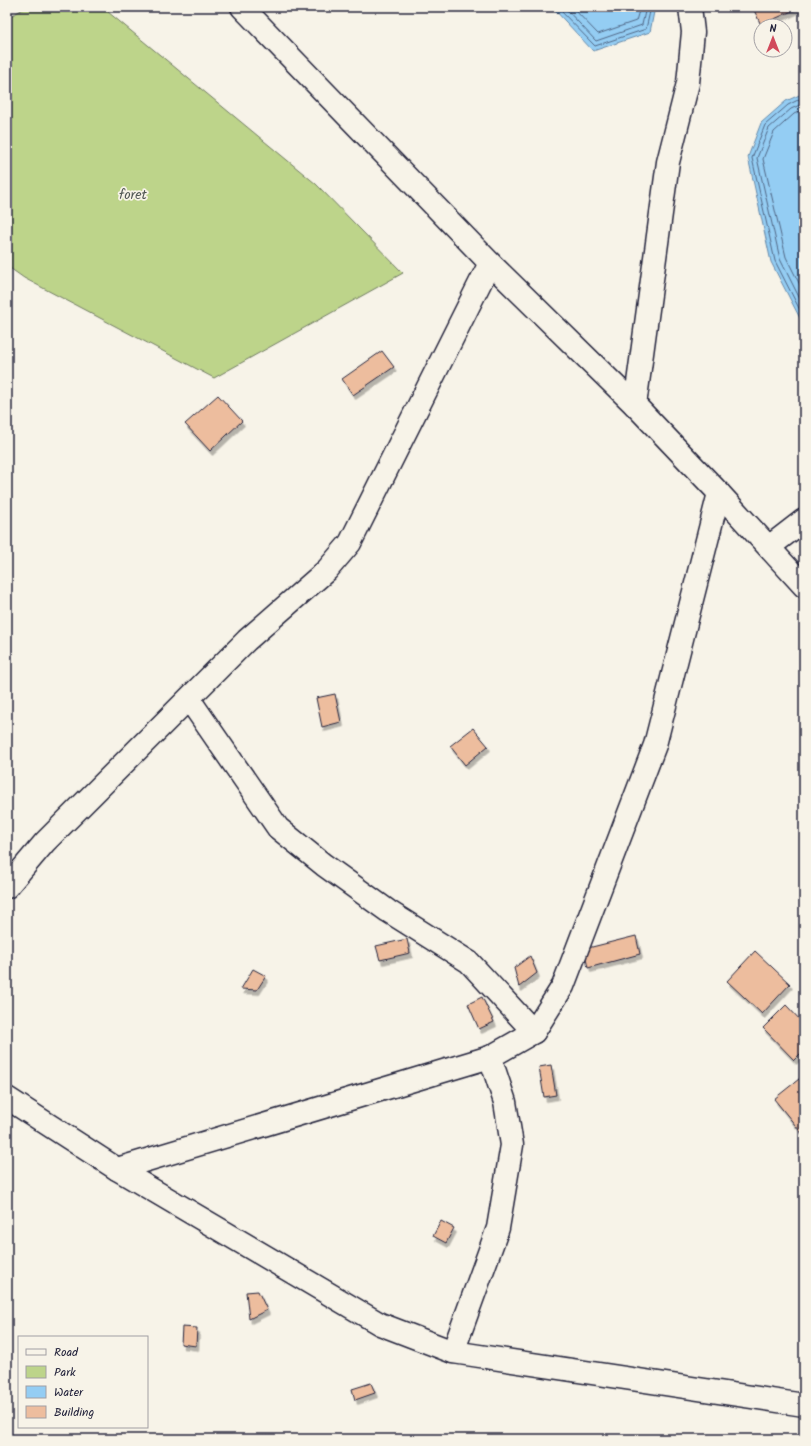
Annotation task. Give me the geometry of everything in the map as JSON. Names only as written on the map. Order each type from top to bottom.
[{"type":"main road","points":[[242,7],[490,263],[635,405],[719,493],[804,586]]},
{"type":"main road","points":[[635,405],[668,162],[688,84],[693,32],[690,7]]},
{"type":"main road","points":[[7,887],[45,842],[247,640],[327,570],[350,543],[490,263]]},
{"type":"main road","points":[[117,1169],[490,1057],[534,1032],[563,986],[656,745],[719,493]]},
{"type":"main road","points":[[769,547],[804,520]]},
{"type":"main road","points":[[188,699],[278,828],[324,865],[388,911],[470,962],[534,1032]]},
{"type":"main road","points":[[453,1352],[498,1228],[512,1145],[505,1102],[490,1057]]},
{"type":"main road","points":[[7,1098],[117,1169],[380,1324],[453,1352],[804,1405]]},
{"type":"green space","name":"foret","points":[[27,7],[102,7],[316,184],[403,273],[214,378],[24,278],[7,266],[7,18]]},
{"type":"water","points":[[552,7],[655,7],[650,32],[593,51]]},
{"type":"water","points":[[804,93],[804,326],[771,262],[748,157],[761,123],[786,101]]},
{"type":"building","points":[[760,7],[801,7],[777,18],[758,18],[754,10]]},
{"type":"building","points":[[382,351],[394,367],[353,395],[342,379]]},
{"type":"building","points":[[218,395],[242,421],[210,451],[185,424]]},
{"type":"building","points":[[335,694],[341,722],[322,727],[316,698]]},
{"type":"building","points":[[473,728],[488,746],[465,765],[450,746]]},
{"type":"building","points":[[636,936],[640,954],[588,968],[584,949]]},
{"type":"building","points":[[407,939],[410,953],[380,960],[376,946]]},
{"type":"building","points":[[755,951],[790,984],[762,1014],[727,981]]},
{"type":"building","points":[[530,956],[537,973],[519,987],[514,968]]},
{"type":"building","points":[[253,969],[266,976],[257,990],[241,989]]},
{"type":"building","points":[[482,997],[494,1022],[479,1029],[468,1004]]},
{"type":"building","points":[[786,1005],[804,1024],[804,1050],[794,1060],[763,1028]]},
{"type":"building","points":[[551,1065],[556,1095],[544,1097],[539,1067]]},
{"type":"building","points":[[804,1075],[804,1136],[774,1099]]},
{"type":"building","points":[[441,1221],[454,1228],[446,1243],[433,1236]]},
{"type":"building","points":[[258,1291],[267,1310],[249,1319],[246,1292]]},
{"type":"building","points":[[182,1327],[197,1328],[196,1346],[181,1344]]},
{"type":"building","points":[[371,1383],[375,1393],[355,1400],[352,1389]]}]
